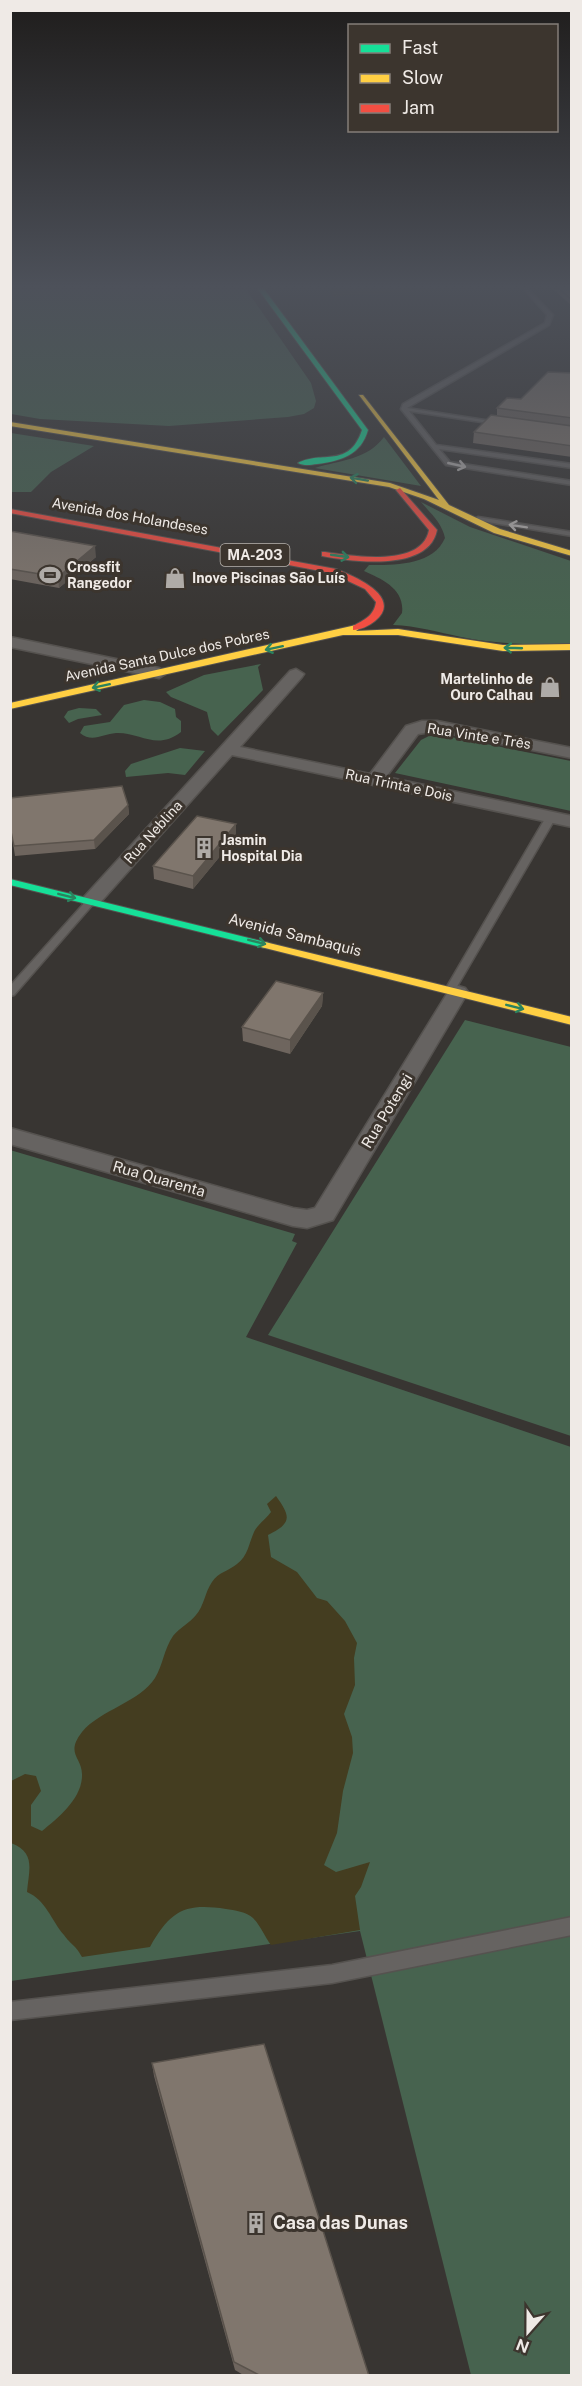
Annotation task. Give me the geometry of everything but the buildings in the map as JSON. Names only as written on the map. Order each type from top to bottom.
[{"type":"main road","points":[[247,460],[292,463],[334,458],[357,448],[365,435],[365,430],[343,400]]},
{"type":"main road","points":[[364,400],[441,500],[461,515]]},
{"type":"main road","points":[[10,424],[247,460],[397,487],[530,543],[572,554]]},
{"type":"main road","points":[[316,553],[381,559],[402,556],[425,546],[432,540],[433,530],[397,487]]},
{"type":"main road","name":"Avenida dos Holandeses","points":[[10,511],[312,566],[350,576],[375,590],[380,596],[381,605],[374,616],[359,627],[331,636]]},
{"type":"main road","points":[[53,519],[196,534],[281,547]]},
{"type":"main road","points":[[530,543],[572,547]]},
{"type":"main road","points":[[331,636],[398,632],[503,648],[572,647]]},
{"type":"main road","name":"Avenida Santa Dulce dos Pobres","points":[[10,706],[331,636]]},
{"type":"main road","name":"Avenida Sambaquis","points":[[10,882],[572,1021]]},
{"type":"street","points":[[10,642],[159,673]]},
{"type":"street","name":"Rua Neblina","points":[[91,901],[296,674]]},
{"type":"street","name":"Rua Vinte e Três","points":[[375,780],[412,730],[422,726],[437,726],[572,753]]},
{"type":"street","name":"Rua Trinta e Dois","points":[[227,749],[572,822]]},
{"type":"street","name":"Rua Potengi","points":[[307,1219],[324,1214],[454,991]]},
{"type":"street","name":"Rua Quarenta","points":[[10,1136],[282,1214],[307,1219]]},
{"type":"lane","points":[[404,409],[405,405],[413,400]]},
{"type":"lane","points":[[404,409],[504,423]]},
{"type":"lane","points":[[404,409],[448,464],[572,483]]},
{"type":"lane","points":[[433,446],[572,466]]},
{"type":"lane","points":[[461,515],[570,531],[572,547]]},
{"type":"lane","name":"Rua Potengi","points":[[454,991],[551,817]]},
{"type":"lane","name":"Rua Neblina","points":[[10,993],[91,901]]},
{"type":"lane","points":[[10,2011],[332,1974],[572,1926]]},
{"type":"green space","points":[[11,400],[316,401],[314,408],[304,414],[288,417],[169,426],[40,419],[11,414]]},
{"type":"green space","points":[[10,433],[94,446],[51,472],[31,492],[11,492]]},
{"type":"green space","points":[[384,437],[421,486],[315,468],[361,455],[377,445]]},
{"type":"green space","points":[[421,502],[470,527],[571,561],[571,643],[503,643],[393,625],[402,613],[400,597],[391,586],[364,571],[369,565],[401,564],[422,559],[439,547],[445,538],[444,533],[436,519]]},
{"type":"green space","points":[[261,664],[258,667],[263,690],[218,736],[211,729],[207,712],[171,697],[166,692],[204,675]]},
{"type":"green space","points":[[144,700],[160,702],[175,709],[176,717],[181,721],[181,732],[164,740],[125,733],[93,738],[80,733],[84,726],[110,722],[124,705]]},
{"type":"green space","points":[[79,708],[96,709],[102,715],[69,723],[64,717],[68,711]]},
{"type":"green space","points":[[429,736],[446,736],[571,761],[571,811],[395,773],[421,740]]},
{"type":"green space","points":[[180,748],[205,751],[185,775],[168,773],[126,777],[125,771],[131,764]]},
{"type":"green space","points":[[465,1020],[571,1047],[571,1436],[268,1335]]},
{"type":"green space","points":[[10,1150],[295,1234],[292,1241],[297,1243],[246,1337],[571,1447],[571,2375],[471,2375],[360,1931],[11,1981]]},
{"type":"sand","points":[[276,1496],[287,1519],[281,1527],[268,1535],[271,1557],[297,1572],[317,1598],[327,1601],[345,1621],[357,1643],[354,1658],[355,1685],[344,1714],[352,1737],[353,1753],[343,1791],[337,1833],[324,1865],[336,1872],[370,1862],[361,1887],[355,1896],[360,1930],[271,1945],[256,1921],[247,1914],[229,1909],[200,1907],[180,1912],[172,1917],[150,1947],[82,1957],[59,1929],[44,1905],[27,1892],[28,1857],[19,1847],[11,1843],[11,1781],[25,1774],[36,1776],[41,1791],[31,1805],[31,1826],[42,1831],[62,1814],[74,1799],[81,1783],[81,1768],[75,1750],[77,1739],[90,1724],[140,1693],[155,1678],[173,1636],[194,1618],[214,1579],[244,1557],[255,1529],[271,1512],[267,1504]]},
{"type":"traffic: fast","points":[[302,463],[332,460],[357,448],[365,430],[343,400]]},
{"type":"traffic: fast","points":[[10,882],[265,945]]},
{"type":"traffic: slow","points":[[364,400],[446,504]]},
{"type":"traffic: slow","points":[[10,424],[390,485],[427,497],[497,531],[572,554]]},
{"type":"traffic: slow","points":[[10,706],[356,628]]},
{"type":"traffic: slow","points":[[347,634],[398,632],[503,648],[572,647]]},
{"type":"traffic: slow","points":[[265,945],[572,1021]]},
{"type":"traffic: jam","points":[[325,554],[380,559],[409,555],[421,550],[430,542],[433,530],[400,490]]},
{"type":"traffic: jam","points":[[10,511],[345,575],[367,587],[380,602],[379,611],[356,628]]},
{"type":"place","name":"Crossfit Rangedor","points":[[50,575]]},
{"type":"place","name":"Inove Piscinas São Luís","points":[[175,578]]},
{"type":"place","name":"Martelinho de Ouro Calhau","points":[[550,687]]},
{"type":"place","name":"Jasmin Hospital Dia","points":[[204,848]]},
{"type":"place","name":"Casa das Dunas","points":[[256,2223]]}]
